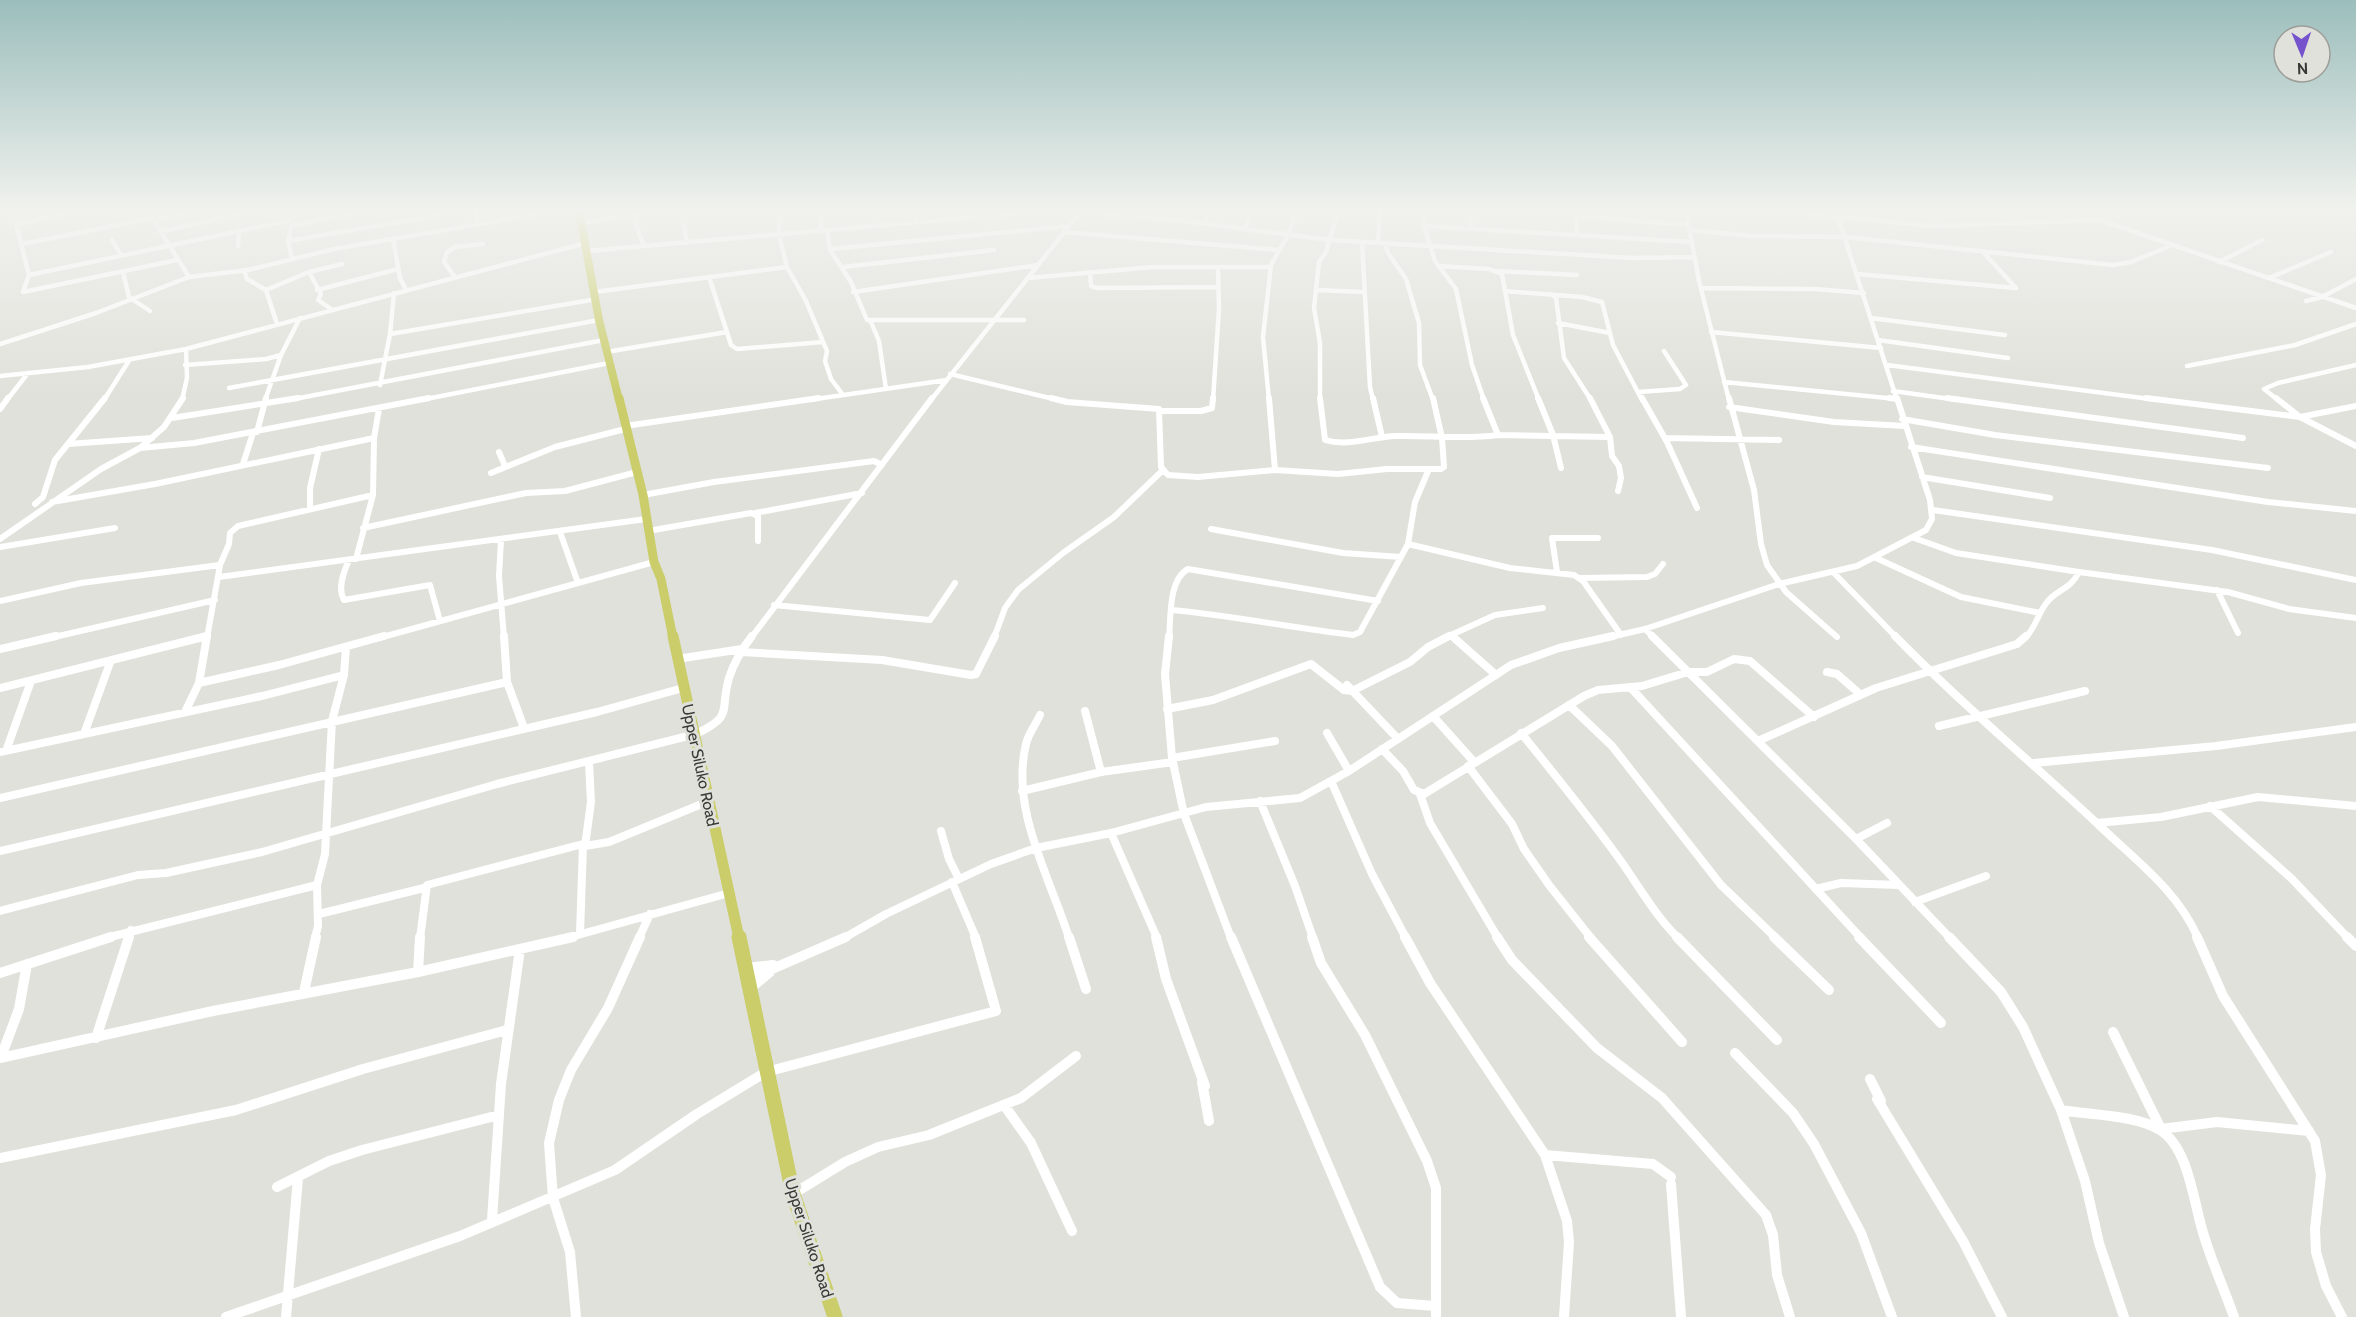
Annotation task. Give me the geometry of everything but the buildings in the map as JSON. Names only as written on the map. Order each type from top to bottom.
[{"type":"main road","name":"Upper Siluko Road","points":[[591,272],[606,352],[643,495],[654,562],[661,579],[683,688],[696,734],[793,1194],[835,1317]]},
{"type":"street","points":[[41,272],[29,275],[23,292],[121,272]]},
{"type":"street","points":[[123,272],[126,290],[133,299],[150,311]]},
{"type":"street","points":[[186,272],[189,277]]},
{"type":"street","points":[[0,344],[133,299],[189,277],[225,272]]},
{"type":"street","points":[[245,272],[247,279],[266,290],[277,324]]},
{"type":"street","points":[[266,290],[308,272]]},
{"type":"street","points":[[309,272],[321,294],[318,300],[331,309]]},
{"type":"street","points":[[317,290],[385,272]]},
{"type":"street","points":[[399,272],[400,282],[406,290]]},
{"type":"street","points":[[452,272],[455,277]]},
{"type":"street","points":[[0,376],[73,369],[186,349],[475,272]]},
{"type":"street","points":[[390,334],[596,295],[744,272]]},
{"type":"street","points":[[790,272],[806,301],[823,342],[831,379],[843,395]]},
{"type":"street","points":[[845,272],[879,341],[886,389]]},
{"type":"street","points":[[853,292],[992,272]]},
{"type":"street","points":[[0,911],[138,875],[166,873],[240,854],[262,852],[497,784],[589,763],[696,734],[716,724],[725,714],[728,681],[742,650],[948,377],[1033,272]]},
{"type":"street","points":[[1028,278],[1085,272]]},
{"type":"street","points":[[1090,272],[1091,286],[1096,288],[1218,287]]},
{"type":"street","points":[[491,473],[505,464],[625,427],[886,389],[948,377],[1066,402],[1153,408],[1160,411],[1201,411],[1212,408],[1220,309],[1218,272]]},
{"type":"street","points":[[1270,272],[1263,337],[1275,470]]},
{"type":"street","points":[[1318,272],[1314,315],[1319,337],[1319,393],[1324,437],[1328,441],[1340,442],[1382,437],[1442,438],[1498,435],[1610,437]]},
{"type":"street","points":[[1363,272],[1370,387],[1382,437]]},
{"type":"street","points":[[1162,471],[1168,475],[1198,477],[1275,470],[1338,474],[1444,467],[1442,438],[1431,391],[1420,365],[1419,323],[1406,279],[1401,272]]},
{"type":"street","points":[[1444,272],[1456,289],[1472,365],[1498,435]]},
{"type":"street","points":[[1500,272],[1513,335],[1553,435],[1561,468]]},
{"type":"street","points":[[1527,272],[1577,275]]},
{"type":"street","points":[[1698,272],[1711,332],[1760,517],[1764,554],[1770,572],[1779,584],[1837,638]]},
{"type":"street","points":[[748,978],[842,939],[886,914],[991,864],[1036,848],[1111,833],[1206,807],[1300,798],[1349,771],[1496,675],[1532,656],[1645,629],[1779,584],[1834,573],[1876,558],[1914,538],[1929,525],[1933,510],[1857,274],[2016,288],[2002,272]]},
{"type":"street","points":[[2252,272],[2356,308]]},
{"type":"street","points":[[2269,278],[2282,272]]},
{"type":"street","points":[[709,277],[731,345],[737,349],[823,342]]},
{"type":"street","points":[[2306,301],[2322,297],[2356,279]]},
{"type":"street","points":[[1702,288],[1815,289],[1864,293]]},
{"type":"street","points":[[1317,290],[1364,291]]},
{"type":"street","points":[[1505,291],[1549,294],[1602,302],[1613,345],[1665,438],[1697,508]]},
{"type":"street","points":[[380,385],[390,334],[394,293]]},
{"type":"street","points":[[1549,294],[1556,298],[1564,358],[1586,390],[1610,437],[1612,456],[1619,466],[1621,478],[1618,491]]},
{"type":"street","points":[[243,464],[271,381],[300,318]]},
{"type":"street","points":[[1871,318],[2005,335]]},
{"type":"street","points":[[229,388],[599,320]]},
{"type":"street","points":[[871,322],[1024,320]]},
{"type":"street","points":[[1558,323],[1610,333]]},
{"type":"street","points":[[2187,366],[2225,361],[2325,336],[2356,324]]},
{"type":"street","points":[[172,418],[263,406],[380,385],[727,332]]},
{"type":"street","points":[[1711,332],[1881,348]]},
{"type":"street","points":[[1878,340],[2008,358]]},
{"type":"street","points":[[0,539],[21,527],[52,502],[140,448],[172,418],[185,391],[186,349]]},
{"type":"street","points":[[1638,392],[1680,389],[1686,386],[1664,351]]},
{"type":"street","points":[[140,448],[194,443],[255,433],[379,408],[606,352]]},
{"type":"street","points":[[185,365],[281,356]]},
{"type":"street","points":[[35,504],[43,497],[55,460],[64,446],[96,412],[130,358]]},
{"type":"street","points":[[1887,364],[2300,417],[2356,406]]},
{"type":"street","points":[[2356,365],[2278,383],[2264,389],[2300,417],[2356,446]]},
{"type":"street","points":[[0,409],[28,373]]},
{"type":"street","points":[[1724,382],[1897,399]]},
{"type":"street","points":[[1893,391],[2243,438]]},
{"type":"street","points":[[1730,407],[1834,422],[1905,426]]},
{"type":"street","points":[[379,408],[374,438],[373,495],[352,559],[343,573],[341,594],[344,600],[360,599],[430,585],[440,621]]},
{"type":"street","points":[[677,659],[742,650],[853,657],[976,674],[1000,626],[1005,608],[1018,590],[1114,517],[1145,490],[1162,471],[1158,436],[1160,411]]},
{"type":"street","points":[[1902,418],[1995,435],[2268,468]]},
{"type":"street","points":[[68,444],[152,438]]},
{"type":"street","points":[[52,502],[155,484],[374,438]]},
{"type":"street","points":[[1665,438],[1779,440]]},
{"type":"street","points":[[1911,447],[2268,502],[2356,511]]},
{"type":"street","points":[[310,509],[310,488],[319,449]]},
{"type":"street","points":[[643,495],[714,482],[874,462],[882,465]]},
{"type":"street","points":[[1173,610],[1228,615],[1276,626],[1353,635],[1360,632],[1408,544],[1415,502],[1429,469]]},
{"type":"street","points":[[363,528],[526,493],[565,491],[637,472]]},
{"type":"street","points":[[1922,477],[2050,498]]},
{"type":"street","points":[[219,577],[560,532],[755,513],[862,493]]},
{"type":"street","points":[[185,712],[199,683],[220,565],[229,544],[230,533],[238,526],[373,495]]},
{"type":"street","points":[[1933,510],[2212,550],[2356,580]]},
{"type":"street","points":[[755,513],[758,516],[758,541]]},
{"type":"street","points":[[0,547],[33,544],[115,528]]},
{"type":"street","points":[[1211,530],[1343,553],[1401,557]]},
{"type":"street","points":[[560,532],[578,583]]},
{"type":"street","points":[[1557,572],[1552,538],[1598,538]]},
{"type":"street","points":[[1914,538],[1956,553],[2217,590],[2289,609],[2356,618]]},
{"type":"street","points":[[501,540],[501,605],[507,682],[524,728]]},
{"type":"street","points":[[1408,544],[1510,568],[1557,572],[1580,578],[1647,577],[1655,574],[1663,564]]},
{"type":"street","points":[[1876,558],[1960,597],[2040,612]]},
{"type":"street","points":[[199,683],[346,647],[654,562]]},
{"type":"street","points":[[0,601],[81,583],[220,565]]},
{"type":"street","points":[[1378,601],[1196,568],[1184,571],[1174,590],[1165,674],[1167,709],[1172,760],[1184,814],[1201,853],[1241,965],[1380,1287],[1395,1305],[1435,1306]]},
{"type":"street","points":[[1758,741],[1861,695],[2017,644],[2030,633],[2048,601],[2073,584],[2079,572]]},
{"type":"street","points":[[1834,573],[1929,671],[2034,763],[2176,898],[2191,922],[2223,996],[2309,1131],[2322,1164],[2314,1231],[2317,1260],[2329,1294],[2342,1317]]},
{"type":"street","points":[[1580,578],[1621,635]]},
{"type":"street","points":[[774,605],[930,620],[955,583]]},
{"type":"street","points":[[2217,590],[2238,633]]},
{"type":"street","points":[[0,649],[215,600]]},
{"type":"street","points":[[1167,709],[1213,700],[1311,664],[1344,690],[1410,662],[1428,647],[1451,634],[1495,615],[1543,609]]},
{"type":"street","points":[[1645,629],[1856,839],[2001,992],[2023,1027],[2061,1110],[2085,1182],[2099,1243],[2124,1317]]},
{"type":"street","points":[[1451,634],[1496,675]]},
{"type":"street","points":[[0,688],[208,636]]},
{"type":"street","points":[[304,992],[319,914],[317,885],[325,854],[332,720],[344,675],[346,647]]},
{"type":"street","points":[[1420,794],[1431,790],[1521,733],[1598,690],[1631,688],[1688,672],[1707,672],[1734,659],[1745,659],[1814,717]]},
{"type":"street","points":[[84,734],[111,660]]},
{"type":"street","points":[[1827,672],[1837,674],[1861,695]]},
{"type":"street","points":[[3,752],[344,675]]},
{"type":"street","points":[[3,752],[31,681]]},
{"type":"street","points":[[0,798],[332,720],[507,682]]},
{"type":"street","points":[[0,851],[524,728],[683,688]]},
{"type":"street","points":[[1349,688],[1398,739]]},
{"type":"street","points":[[1631,688],[1941,1023]]},
{"type":"street","points":[[1939,726],[2085,691]]},
{"type":"street","points":[[1569,705],[1612,746],[1721,885],[1829,990]]},
{"type":"street","points":[[1085,711],[1101,772]]},
{"type":"street","points":[[1040,715],[1026,743],[1022,791],[1036,848],[1054,891],[1086,989]]},
{"type":"street","points":[[1433,716],[1471,764],[1512,824],[1524,849],[1567,909],[1682,1042]]},
{"type":"street","points":[[2034,763],[2216,746],[2356,727]]},
{"type":"street","points":[[1521,733],[1565,786],[1624,866],[1643,897],[1673,933],[1777,1040]]},
{"type":"street","points":[[1327,734],[1349,771]]},
{"type":"street","points":[[1022,791],[1101,772],[1275,741]]},
{"type":"street","points":[[1382,749],[1403,771],[1413,790],[1420,794],[1430,823],[1473,900],[1512,960],[1597,1048],[1662,1098],[1766,1215],[1773,1235],[1777,1275],[1790,1317]]},
{"type":"street","points":[[580,934],[585,846],[591,801],[589,763]]},
{"type":"street","points":[[1330,781],[1372,874],[1430,983],[1545,1155],[1567,1221],[1569,1242],[1564,1317]]},
{"type":"street","points":[[2097,823],[2161,817],[2258,797],[2356,806]]},
{"type":"street","points":[[319,914],[580,845],[609,842],[709,801]]},
{"type":"street","points":[[1260,801],[1295,886],[1322,963],[1334,987],[1365,1035],[1427,1161],[1436,1188],[1436,1317]]},
{"type":"street","points":[[2210,806],[2292,879],[2356,946]]},
{"type":"street","points":[[1856,839],[1887,823]]},
{"type":"street","points":[[226,1317],[460,1236],[492,1220],[553,1198],[615,1170],[697,1114],[766,1072],[996,1011],[981,946],[955,881],[941,831]]},
{"type":"street","points":[[1111,833],[1134,891],[1155,931],[1166,979],[1205,1086]]},
{"type":"street","points":[[1915,902],[1986,876]]},
{"type":"street","points":[[1816,889],[1841,883],[1899,885]]},
{"type":"street","points":[[0,973],[131,930],[317,885]]},
{"type":"street","points":[[417,972],[424,888]]},
{"type":"street","points":[[1,1058],[304,992],[417,972],[520,949],[729,892]]},
{"type":"street","points":[[576,1317],[572,1262],[553,1198],[549,1143],[559,1100],[571,1070],[608,1008],[650,914]]},
{"type":"street","points":[[96,1038],[131,930]]},
{"type":"street","points":[[492,1220],[493,1172],[507,1030],[520,949]]},
{"type":"street","points":[[1,1058],[19,1009],[27,964]]},
{"type":"street","points":[[748,978],[778,964]]},
{"type":"street","points":[[0,1158],[236,1110],[374,1066],[507,1030]]},
{"type":"street","points":[[2113,1032],[2161,1129],[2171,1139],[2185,1166],[2202,1231],[2234,1317]]},
{"type":"street","points":[[1192,1050],[1207,1099],[1209,1121]]},
{"type":"street","points":[[1735,1053],[1793,1113],[1814,1144],[1862,1233],[1892,1317]]},
{"type":"street","points":[[793,1194],[845,1162],[878,1147],[929,1135],[1021,1098],[1076,1056]]},
{"type":"street","points":[[1870,1079],[1889,1118]]},
{"type":"street","points":[[1877,1098],[1964,1241],[2002,1317]]},
{"type":"street","points":[[1004,1105],[1031,1143],[1072,1231]]},
{"type":"street","points":[[2061,1110],[2161,1129],[2217,1122],[2309,1131]]},
{"type":"street","points":[[277,1187],[329,1161],[362,1150],[499,1115]]},
{"type":"street","points":[[1545,1155],[1653,1164],[1671,1180],[1681,1317]]},
{"type":"street","points":[[286,1317],[298,1178]]}]
